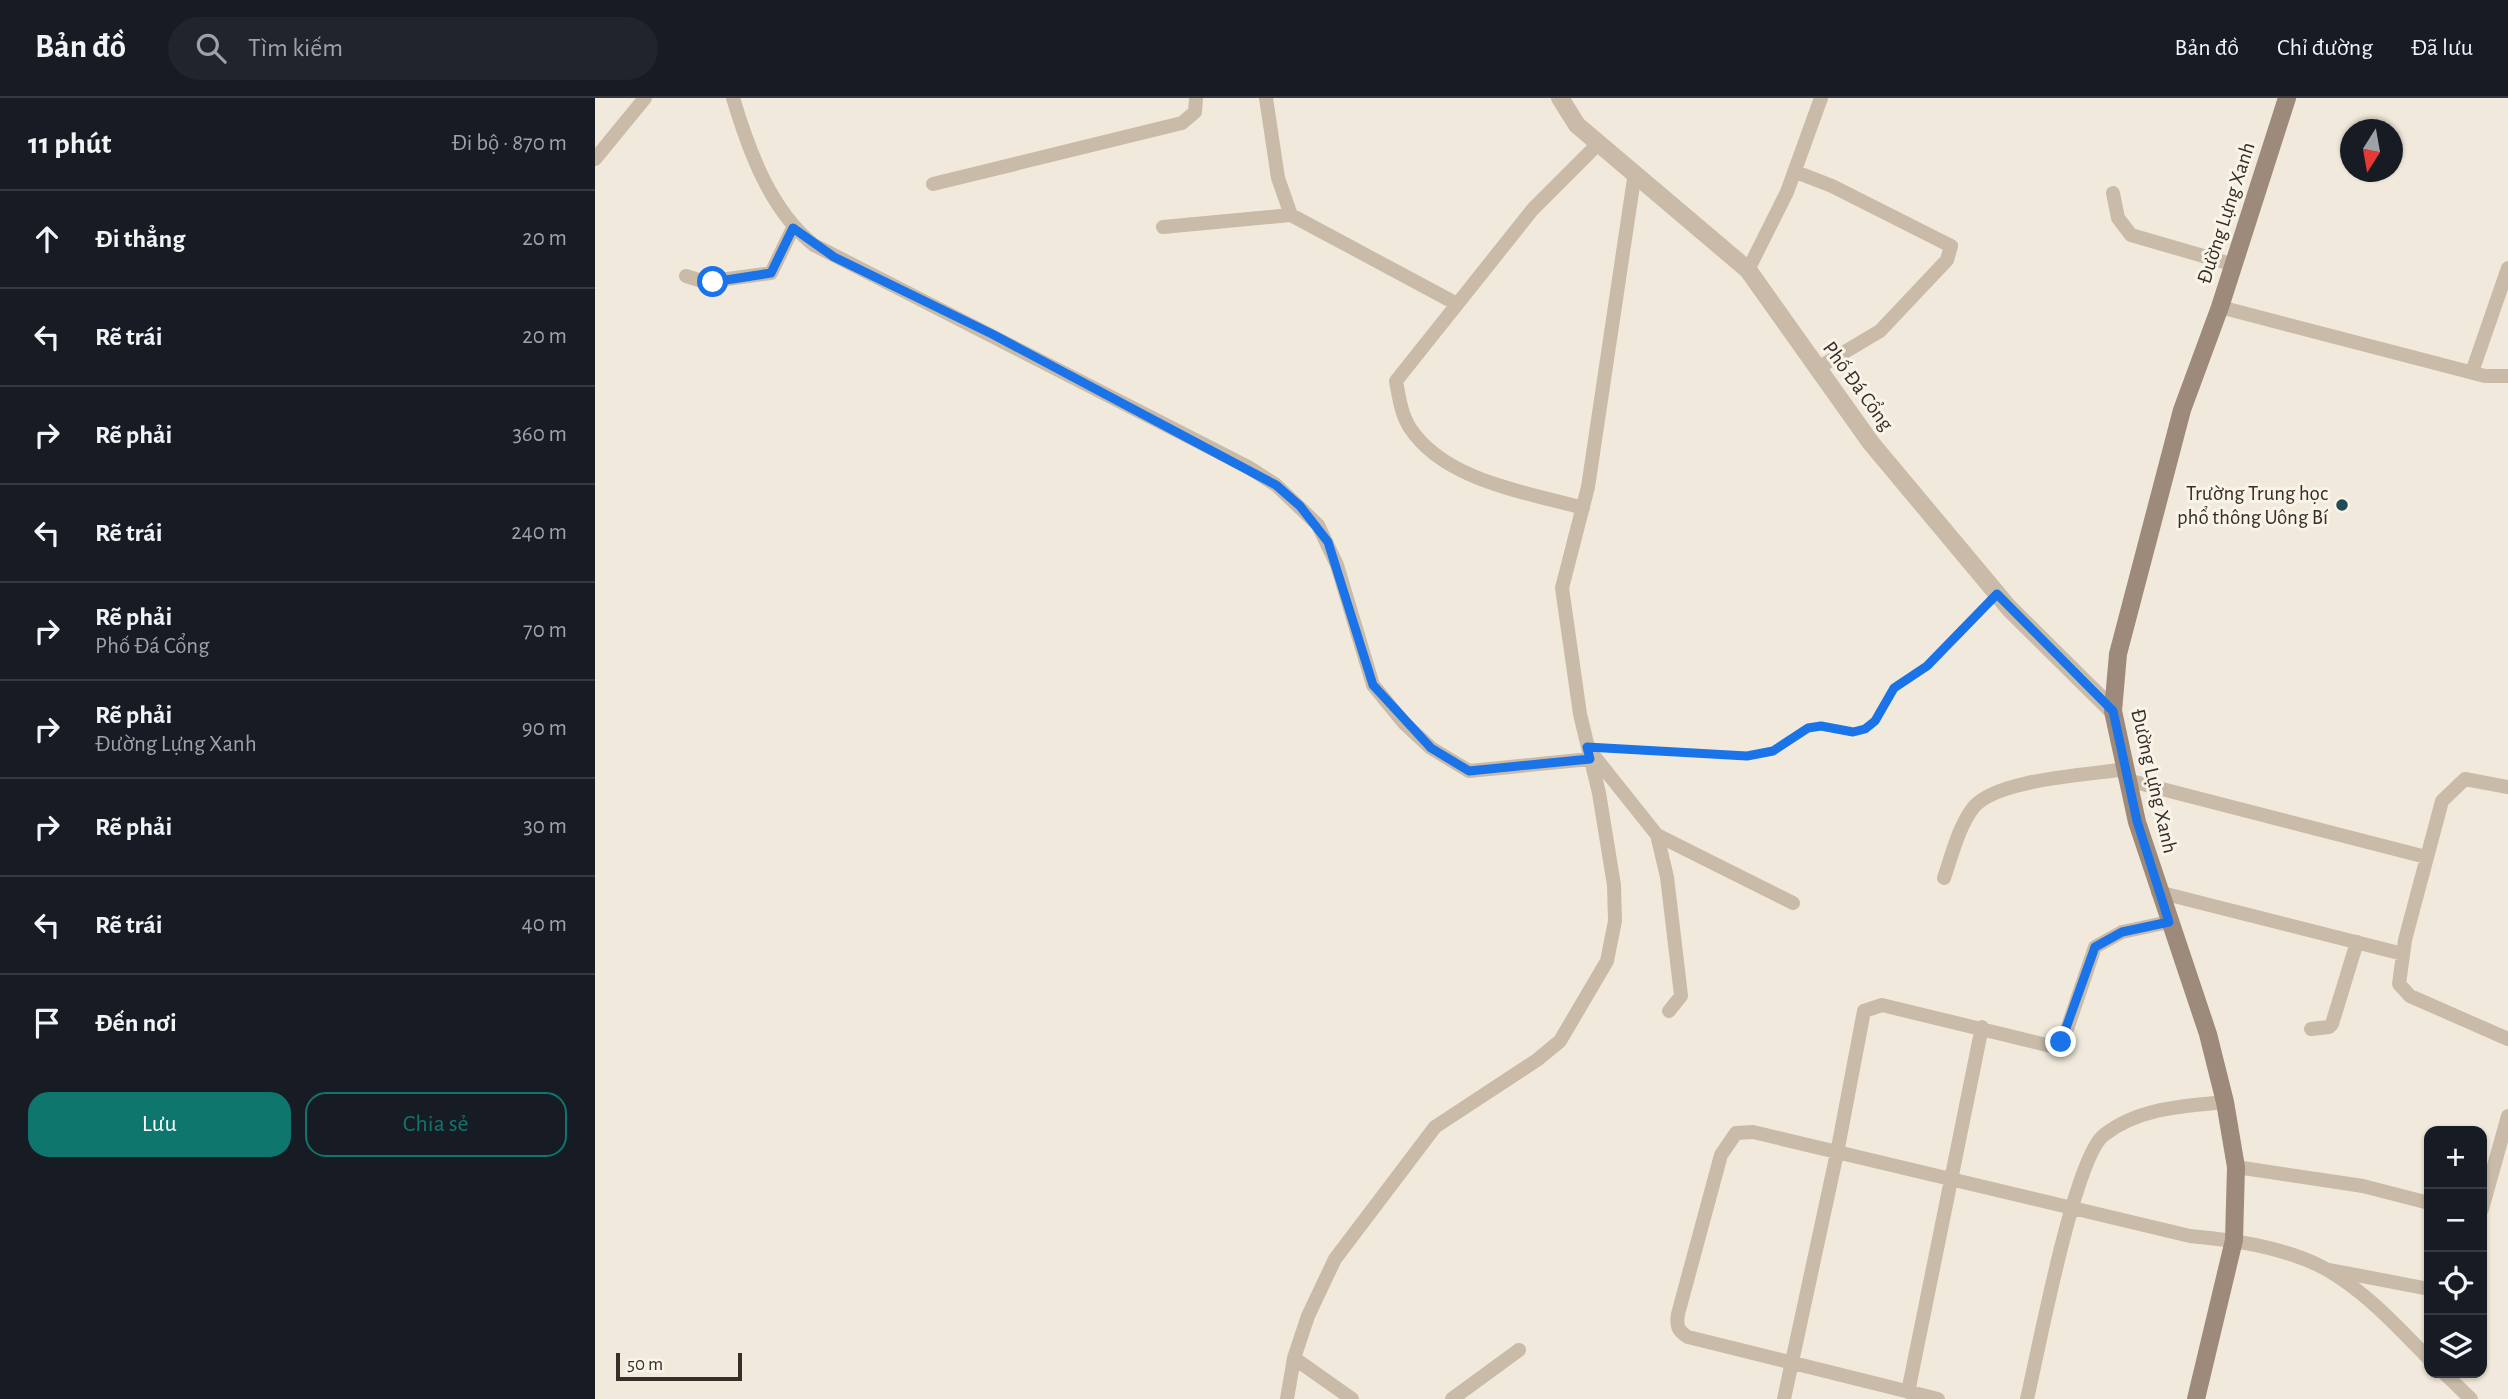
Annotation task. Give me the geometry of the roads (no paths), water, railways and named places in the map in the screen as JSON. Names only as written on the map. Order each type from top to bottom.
[{"type":"main road","name":"Đường Lựng Xanh","points":[[2196,1399],[2234,1240],[2236,1167],[2225,1101],[2208,1034],[2158,892],[2113,711],[2118,654],[2182,410],[2220,307],[2231,264],[2287,98]]},
{"type":"street","points":[[595,159],[645,98]]},
{"type":"street","points":[[733,98],[758,165],[793,228],[834,257],[992,334],[1276,485],[1300,506],[1328,542],[1373,685],[1404,723],[1431,748],[1469,771],[1486,771],[1588,753]]},
{"type":"street","points":[[933,184],[1182,123],[1195,112],[1196,98]]},
{"type":"street","points":[[1266,98],[1278,178],[1291,215]]},
{"type":"street","name":"Phố Đá Cổng","points":[[1560,98],[1577,125],[1748,270],[1871,443],[1997,594],[2113,711]]},
{"type":"street","points":[[1748,270],[1796,172],[1821,98]]},
{"type":"street","points":[[1583,508],[1503,485],[1452,466],[1434,453],[1409,427],[1403,414],[1396,381],[1533,209],[1598,144]]},
{"type":"street","points":[[1287,1399],[1294,1358],[1322,1281],[1335,1259],[1424,1140],[1452,1114],[1537,1060],[1560,1041],[1607,961],[1615,921],[1614,886],[1599,793],[1588,753],[1562,588],[1583,508],[1635,172]]},
{"type":"street","points":[[1796,172],[1832,186],[1951,246],[1947,260],[1880,331],[1816,369]]},
{"type":"street","points":[[2113,193],[2118,218],[2130,235],[2231,264]]},
{"type":"street","points":[[1163,227],[1291,215],[1457,304]]},
{"type":"street","points":[[686,276],[705,282],[771,273],[793,228]]},
{"type":"street","points":[[2472,372],[2508,268]]},
{"type":"street","points":[[2220,307],[2472,372],[2508,376]]},
{"type":"street","points":[[1588,753],[1657,835],[1793,903]]},
{"type":"street","points":[[1944,878],[1962,825],[1974,807],[1987,795],[2010,788],[2127,775],[2426,857]]},
{"type":"street","points":[[2508,788],[2476,780],[2457,783],[2442,801],[2403,954],[2399,984],[2404,992],[2508,1038]]},
{"type":"street","points":[[1657,835],[1667,877],[1681,996],[1669,1011]]},
{"type":"street","points":[[2158,892],[2403,954]]},
{"type":"street","points":[[1784,1399],[1837,1153],[1864,1011],[1882,1005],[1982,1027],[2055,1047],[2066,1032],[2095,947],[2122,932],[2169,922]]},
{"type":"street","points":[[2311,1029],[2329,1027],[2332,1024],[2357,942]]},
{"type":"street","points":[[1908,1392],[1954,1179],[1982,1027]]},
{"type":"street","points":[[2027,1399],[2072,1208],[2092,1149],[2102,1137],[2118,1126],[2155,1110],[2225,1101]]},
{"type":"street","points":[[2487,1191],[2508,1116]]},
{"type":"street","points":[[1938,1399],[1688,1337],[1680,1332],[1676,1324],[1678,1314],[1721,1155],[1736,1133],[1753,1132],[2190,1236],[2234,1240],[2325,1269],[2424,1288]]},
{"type":"street","points":[[2236,1167],[2363,1186],[2424,1202]]},
{"type":"street","points":[[2325,1269],[2377,1306],[2424,1354]]},
{"type":"street","points":[[1451,1399],[1519,1350]]},
{"type":"street","points":[[1294,1358],[1352,1399]]},
{"type":"street","points":[[2449,1378],[2471,1399]]},
{"type":"lane","points":[[1588,753],[1747,756],[1773,751],[1808,728],[1821,726],[1853,732],[1865,729],[1875,721],[1894,688],[1927,666],[1997,594]]},
{"type":"place","name":"Trường Trung học phổ thông Uông Bí","points":[[2342,505]]}]
